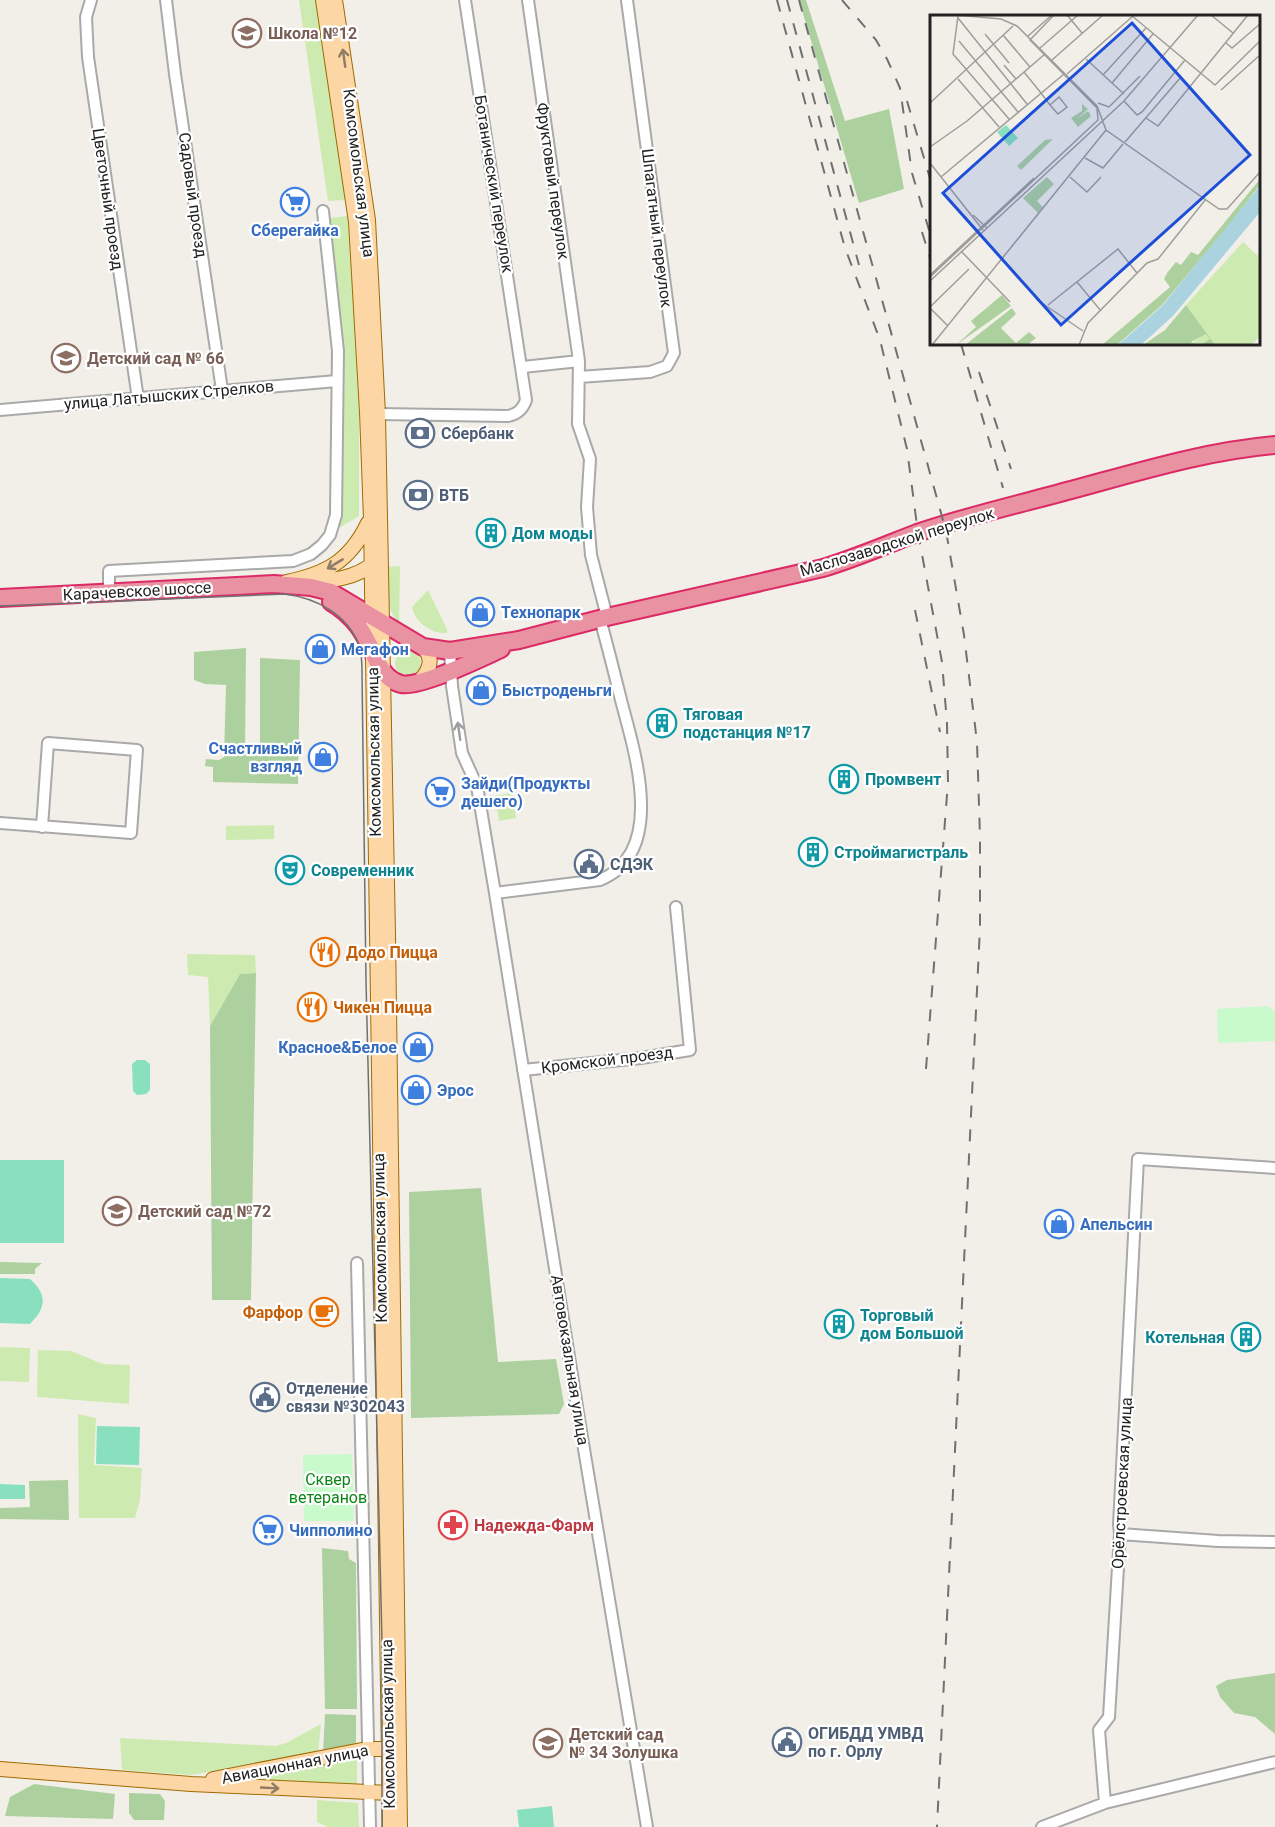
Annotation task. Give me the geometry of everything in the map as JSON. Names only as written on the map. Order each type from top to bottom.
[{"type":"highway","name":"Маслозаводской переулок","points":[[416,644],[450,651],[519,640],[603,618],[823,568],[918,533],[1170,464],[1237,449],[1275,446]]},
{"type":"highway","name":"Карачевское шоссе","points":[[0,598],[274,584]]},
{"type":"highway","points":[[274,584],[311,587],[331,592],[377,618],[416,644]]},
{"type":"highway","points":[[274,584],[314,594],[337,606],[354,619],[378,646]]},
{"type":"highway","name":"Маслозаводской переулок","points":[[414,683],[451,670],[519,640]]},
{"type":"highway","name":"Комсомольская улица","points":[[378,646],[383,671]]},
{"type":"highway","points":[[383,671],[395,681],[414,683]]},
{"type":"main road","name":"Комсомольская улица","points":[[323,0],[356,222],[367,412],[371,566],[377,618],[381,1274],[394,1751],[400,1827]]},
{"type":"main road","name":"Комсомольская улица","points":[[335,0],[368,220],[378,414],[381,555],[377,618]]},
{"type":"main road","points":[[274,584],[311,576],[342,560],[355,547],[371,519]]},
{"type":"main road","points":[[274,584],[339,579],[371,566],[381,555]]},
{"type":"main road","points":[[378,646],[393,639],[416,644],[428,652],[430,662],[429,669],[414,683],[391,696],[384,711]]},
{"type":"main road","name":"Комсомольская улица","points":[[383,671],[394,1751],[390,1827]]},
{"type":"main road","name":"Авиационная улица","points":[[190,1784],[367,1749],[394,1751]]},
{"type":"main road","name":"Авиационная улица","points":[[0,1769],[190,1784],[390,1793]]},
{"type":"street","name":"Цветочный проезд","points":[[91,0],[86,17],[88,57],[138,399]]},
{"type":"street","name":"Садовый проезд","points":[[166,0],[222,390]]},
{"type":"street","name":"Ботанический переулок","points":[[378,414],[515,415],[524,406],[526,400],[523,367],[466,0]]},
{"type":"street","name":"Фруктовый переулок","points":[[528,0],[579,362],[578,424],[590,459],[587,507],[591,555],[603,618]]},
{"type":"street","name":"Шпагатный переулок","points":[[579,377],[650,372],[667,366],[674,353],[627,0]]},
{"type":"street","points":[[109,592],[109,571],[290,561],[311,554],[322,546],[330,535],[336,515],[338,351],[323,211]]},
{"type":"street","points":[[523,367],[579,362]]},
{"type":"street","name":"улица Латышских Стрелков","points":[[0,410],[337,381]]},
{"type":"street","points":[[495,893],[600,880],[619,869],[627,861],[633,849],[641,815],[638,774],[603,618]]},
{"type":"street","name":"Автовокзальная улица","points":[[450,651],[462,753],[477,786],[647,1827]]},
{"type":"street","points":[[0,823],[42,827],[131,833],[137,750],[48,743],[42,827]]},
{"type":"street","name":"Кромской проезд","points":[[523,1070],[641,1058],[690,1050],[676,907]]},
{"type":"street","name":"Орёлстроевская улица","points":[[1105,1803],[1099,1730],[1109,1717],[1138,1160],[1275,1168]]},
{"type":"street","points":[[357,1263],[370,1827]]},
{"type":"street","points":[[1120,1534],[1275,1542]]},
{"type":"street","points":[[1042,1827],[1105,1803],[1275,1762]]},
{"type":"green space","points":[[299,0],[316,0],[345,200],[328,201]]},
{"type":"green space","points":[[799,0],[806,0],[845,121],[889,109],[904,189],[859,203]]},
{"type":"green space","points":[[348,216],[359,389],[359,516],[339,528],[342,514],[340,392],[345,390],[329,218]]},
{"type":"green space","points":[[400,566],[399,627],[388,605],[387,567]]},
{"type":"green space","points":[[428,590],[447,633],[436,632],[420,623],[414,613],[412,607]]},
{"type":"green space","points":[[246,648],[245,752],[260,747],[260,658],[300,660],[298,784],[213,782],[213,767],[205,766],[206,759],[219,760],[224,757],[226,685],[205,684],[194,680],[194,652]]},
{"type":"green space","points":[[408,650],[418,653],[421,663],[418,673],[408,676],[398,673],[395,663],[398,653]]},
{"type":"green space","points":[[512,793],[516,818],[499,821],[495,796]]},
{"type":"green space","points":[[274,825],[274,839],[226,840],[226,826]]},
{"type":"green space","points":[[187,954],[255,955],[256,973],[240,974],[210,1026],[208,977],[188,975]]},
{"type":"green space","points":[[256,973],[251,1300],[212,1300],[210,1026],[240,974]]},
{"type":"green space","points":[[1268,1006],[1275,1012],[1275,1041],[1218,1043],[1217,1009]]},
{"type":"green space","points":[[137,1060],[145,1060],[150,1064],[150,1090],[146,1094],[137,1095],[133,1091],[132,1064]]},
{"type":"green space","points":[[0,1160],[64,1160],[64,1243],[0,1243]]},
{"type":"green space","points":[[481,1188],[498,1362],[556,1359],[564,1404],[559,1414],[411,1418],[409,1192]]},
{"type":"green space","points":[[0,1262],[42,1263],[35,1269],[35,1274],[0,1274]]},
{"type":"green space","points":[[0,1278],[30,1279],[40,1291],[42,1307],[30,1324],[0,1323]]},
{"type":"green space","points":[[0,1347],[30,1348],[29,1382],[0,1381]]},
{"type":"green space","points":[[38,1350],[71,1351],[103,1364],[130,1365],[129,1404],[37,1397]]},
{"type":"green space","points":[[78,1414],[96,1418],[94,1465],[142,1468],[140,1499],[135,1518],[79,1518]]},
{"type":"green space","points":[[97,1426],[140,1427],[139,1465],[96,1464]]},
{"type":"green space","name":"Сквер ветеранов","points":[[352,1454],[354,1521],[304,1521],[303,1455]]},
{"type":"green space","points":[[68,1480],[69,1520],[0,1519],[0,1508],[30,1507],[29,1481]]},
{"type":"green space","points":[[0,1484],[25,1485],[25,1499],[0,1499]]},
{"type":"green space","points":[[322,1548],[348,1551],[349,1559],[356,1563],[357,1709],[325,1709]]},
{"type":"green space","points":[[1275,1673],[1275,1734],[1255,1717],[1234,1713],[1220,1697],[1216,1686],[1227,1680]]},
{"type":"green space","points":[[325,1714],[356,1715],[356,1744],[323,1752]]},
{"type":"green space","points":[[321,1724],[318,1753],[191,1775],[122,1770],[120,1738],[276,1746]]},
{"type":"green space","points":[[357,1757],[357,1787],[232,1780]]},
{"type":"green space","points":[[34,1784],[115,1794],[113,1819],[5,1816],[10,1797]]},
{"type":"green space","points":[[129,1793],[160,1794],[165,1801],[164,1820],[134,1820],[129,1813]]},
{"type":"green space","points":[[317,1800],[358,1803],[359,1827],[328,1827],[317,1822]]},
{"type":"green space","points":[[552,1806],[554,1827],[519,1827],[517,1810]]},
{"type":"tram line","points":[[0,606],[285,594],[308,599],[329,609],[347,625],[360,648],[382,1642],[382,1827]]},
{"type":"railway","points":[[777,0],[845,248],[880,340],[907,449],[918,533],[942,662],[947,723],[948,782],[926,1069]]},
{"type":"railway","points":[[787,0],[859,265]]},
{"type":"railway","points":[[799,0],[946,531],[964,635],[977,742],[980,927],[937,1827]]},
{"type":"railway","points":[[842,0],[876,40],[900,88],[912,173],[930,233]]},
{"type":"railway","points":[[907,101],[930,178]]},
{"type":"railway","points":[[922,232],[930,258]]},
{"type":"railway","points":[[961,345],[1003,488]]},
{"type":"railway","points":[[979,372],[1011,469]]},
{"type":"railway","points":[[915,610],[940,732]]},
{"type":"place","name":"Школа №12","points":[[247,33]]},
{"type":"place","name":"Сберегайка","points":[[295,202]]},
{"type":"place","name":"Детский сад № 66","points":[[66,358]]},
{"type":"place","name":"Сбербанк","points":[[420,433]]},
{"type":"place","name":"ВТБ","points":[[418,495]]},
{"type":"place","name":"Дом моды","points":[[491,533]]},
{"type":"place","name":"Технопарк","points":[[480,612]]},
{"type":"place","name":"Мегафон","points":[[320,649]]},
{"type":"place","name":"Быстроденьги","points":[[481,690]]},
{"type":"place","name":"Тяговая подстанция №17","points":[[662,723]]},
{"type":"place","name":"Счастливый взгляд","points":[[323,757]]},
{"type":"place","name":"Промвент","points":[[844,779]]},
{"type":"place","name":"Зайди(Продукты дешего)","points":[[440,792]]},
{"type":"place","name":"Строймагистраль","points":[[813,852]]},
{"type":"place","name":"СДЭК","points":[[589,864]]},
{"type":"place","name":"Современник","points":[[290,870]]},
{"type":"place","name":"Додо Пицца","points":[[325,952]]},
{"type":"place","name":"Чикен Пицца","points":[[312,1007]]},
{"type":"place","name":"Красное&Белое","points":[[418,1047]]},
{"type":"place","name":"Эрос","points":[[416,1090]]},
{"type":"place","name":"Детский сад №72","points":[[117,1211]]},
{"type":"place","name":"Апельсин","points":[[1059,1224]]},
{"type":"place","name":"Фарфор","points":[[324,1312]]},
{"type":"place","name":"Торговый дом Большой","points":[[839,1324]]},
{"type":"place","name":"Котельная","points":[[1246,1337]]},
{"type":"place","name":"Отделение связи №302043","points":[[265,1397]]},
{"type":"place","name":"Надежда-Фарм","points":[[453,1525]]},
{"type":"place","name":"Чипполино","points":[[268,1530]]},
{"type":"place","name":"ОГИБДД УМВД по г. Орлу","points":[[787,1742]]},
{"type":"place","name":"Детский сад № 34 Золушка","points":[[548,1743]]}]
